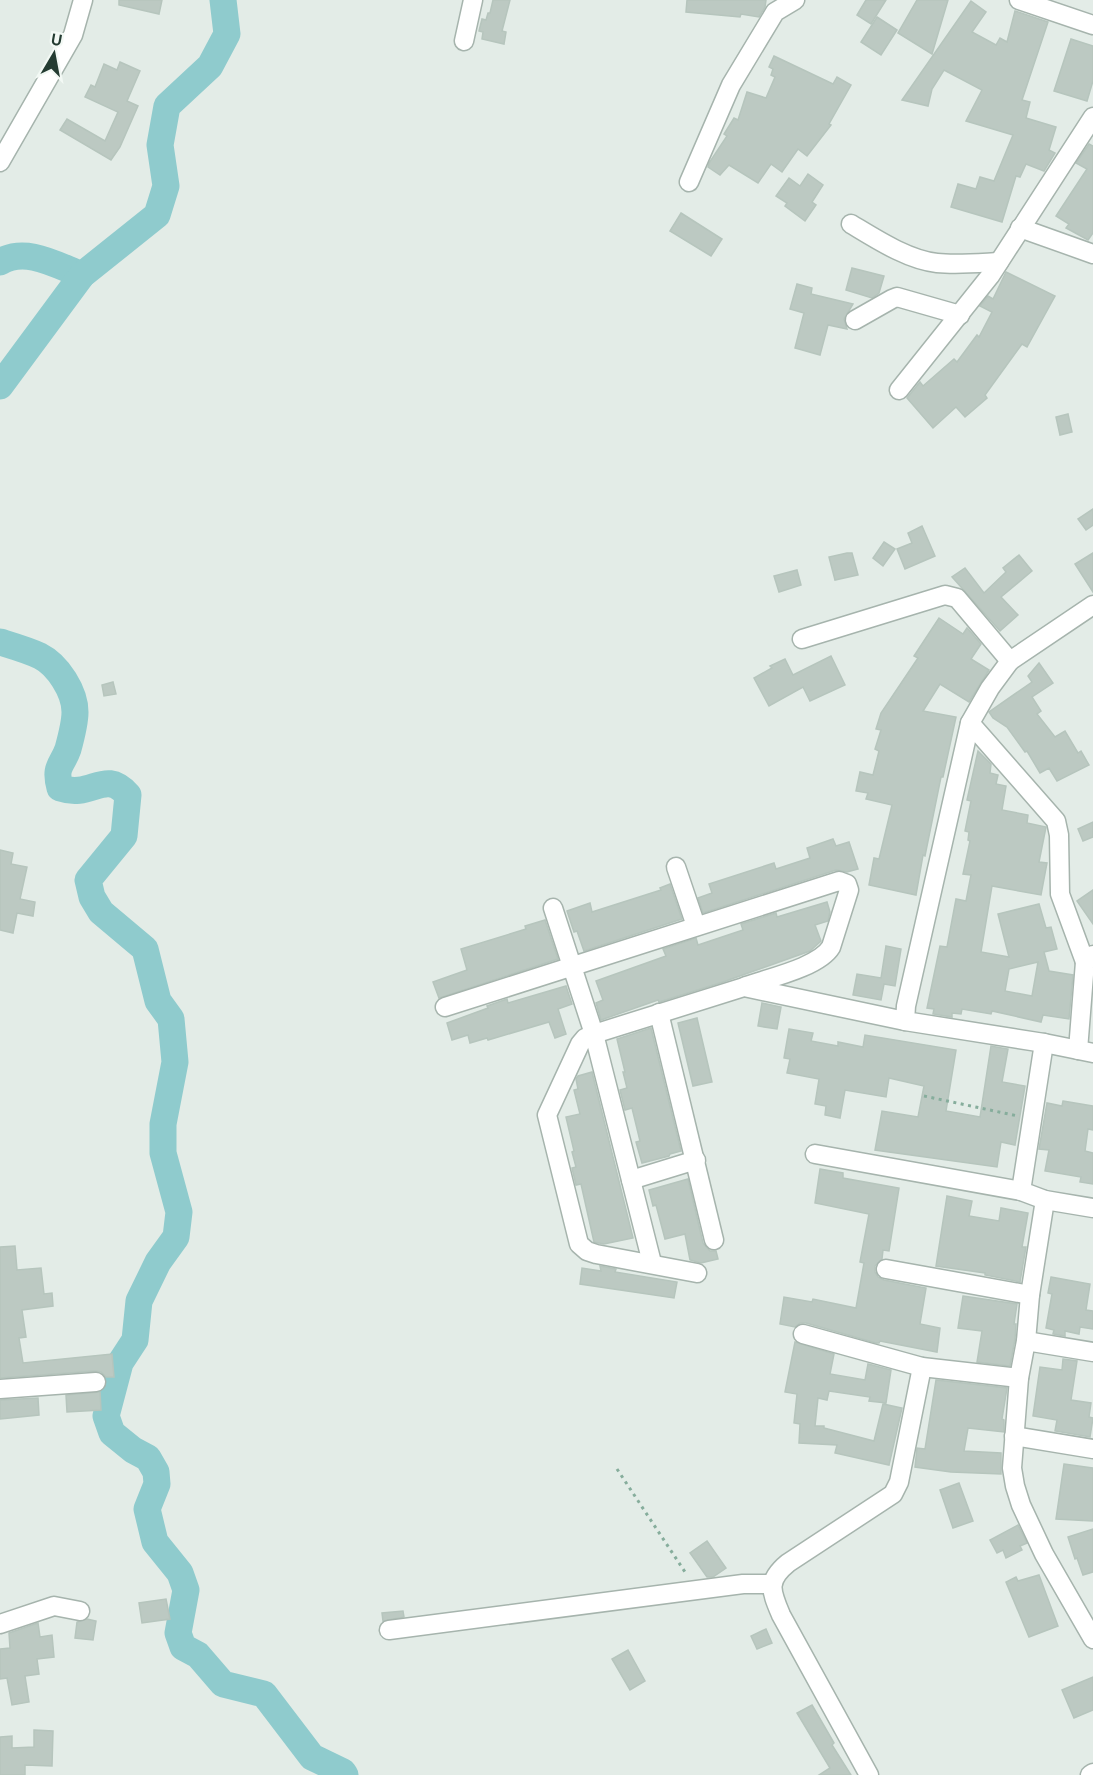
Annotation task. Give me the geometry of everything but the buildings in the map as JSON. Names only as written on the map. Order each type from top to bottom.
[{"type":"street","points":[[0,162],[73,35],[83,0]]},
{"type":"street","points":[[464,41],[473,0]]},
{"type":"street","points":[[689,182],[731,84],[775,12],[795,0]]},
{"type":"street","points":[[1019,0],[1093,25]]},
{"type":"street","points":[[899,390],[960,315],[999,262],[1093,117]]},
{"type":"street","points":[[851,224],[886,245],[924,261],[950,264],[999,262]]},
{"type":"street","points":[[1020,228],[1093,254]]},
{"type":"street","points":[[855,320],[897,297],[960,315]]},
{"type":"street","points":[[802,639],[950,595],[957,598],[1010,661]]},
{"type":"street","points":[[905,1021],[906,1006],[970,723],[990,688],[1010,661],[1093,605]]},
{"type":"street","points":[[744,987],[905,1021],[1086,1052],[1089,958],[1060,894],[1059,835],[1056,821],[970,723]]},
{"type":"street","points":[[676,867],[696,926]]},
{"type":"street","points":[[445,1007],[839,881],[847,884],[849,890],[827,954],[806,965],[744,987],[585,1038],[580,1044],[547,1115],[567,1200],[582,1248],[596,1254],[698,1272]]},
{"type":"street","points":[[554,908],[594,1034],[652,1263]]},
{"type":"street","points":[[659,1013],[714,1240]]},
{"type":"street","points":[[1021,1191],[1044,1043]]},
{"type":"street","points":[[815,1154],[1021,1191],[1045,1200],[1093,1208]]},
{"type":"street","points":[[631,1180],[696,1160]]},
{"type":"street","points":[[1045,1200],[1019,1378],[1012,1468],[1021,1504],[1044,1554],[1093,1639]]},
{"type":"street","points":[[886,1269],[1030,1295]]},
{"type":"street","points":[[803,1334],[922,1367],[1019,1378]]},
{"type":"street","points":[[1026,1341],[1093,1352]]},
{"type":"street","points":[[869,1775],[781,1615],[771,1584],[778,1572],[788,1563],[894,1494],[899,1482],[922,1367]]},
{"type":"street","points":[[0,1389],[96,1382]]},
{"type":"street","points":[[1014,1436],[1093,1449]]},
{"type":"street","points":[[389,1630],[744,1584],[771,1584]]},
{"type":"street","points":[[0,1624],[54,1606],[80,1611]]},
{"type":"path","points":[[924,1096],[1032,1119]]},
{"type":"path","points":[[617,1469],[697,1590]]},
{"type":"waterway","points":[[0,386],[82,275],[157,215],[166,186],[160,145],[167,106],[210,66],[227,34],[223,0]]},
{"type":"waterway","points":[[0,262],[20,256],[31,257],[82,275]]},
{"type":"waterway","points":[[0,642],[47,660],[59,672],[69,688],[75,712],[68,749],[58,770],[60,788],[81,790],[112,784],[120,787],[128,795],[124,836],[88,880],[92,897],[101,912],[145,949],[158,1001],[171,1019],[175,1062],[163,1124],[163,1153],[179,1212],[176,1237],[158,1262],[139,1301],[135,1340],[120,1363],[106,1416],[112,1433],[133,1450],[148,1458],[156,1472],[157,1484],[147,1509],[155,1542],[180,1573],[186,1590],[178,1633],[183,1647],[198,1655],[223,1684],[264,1694],[312,1757],[345,1775]]}]
